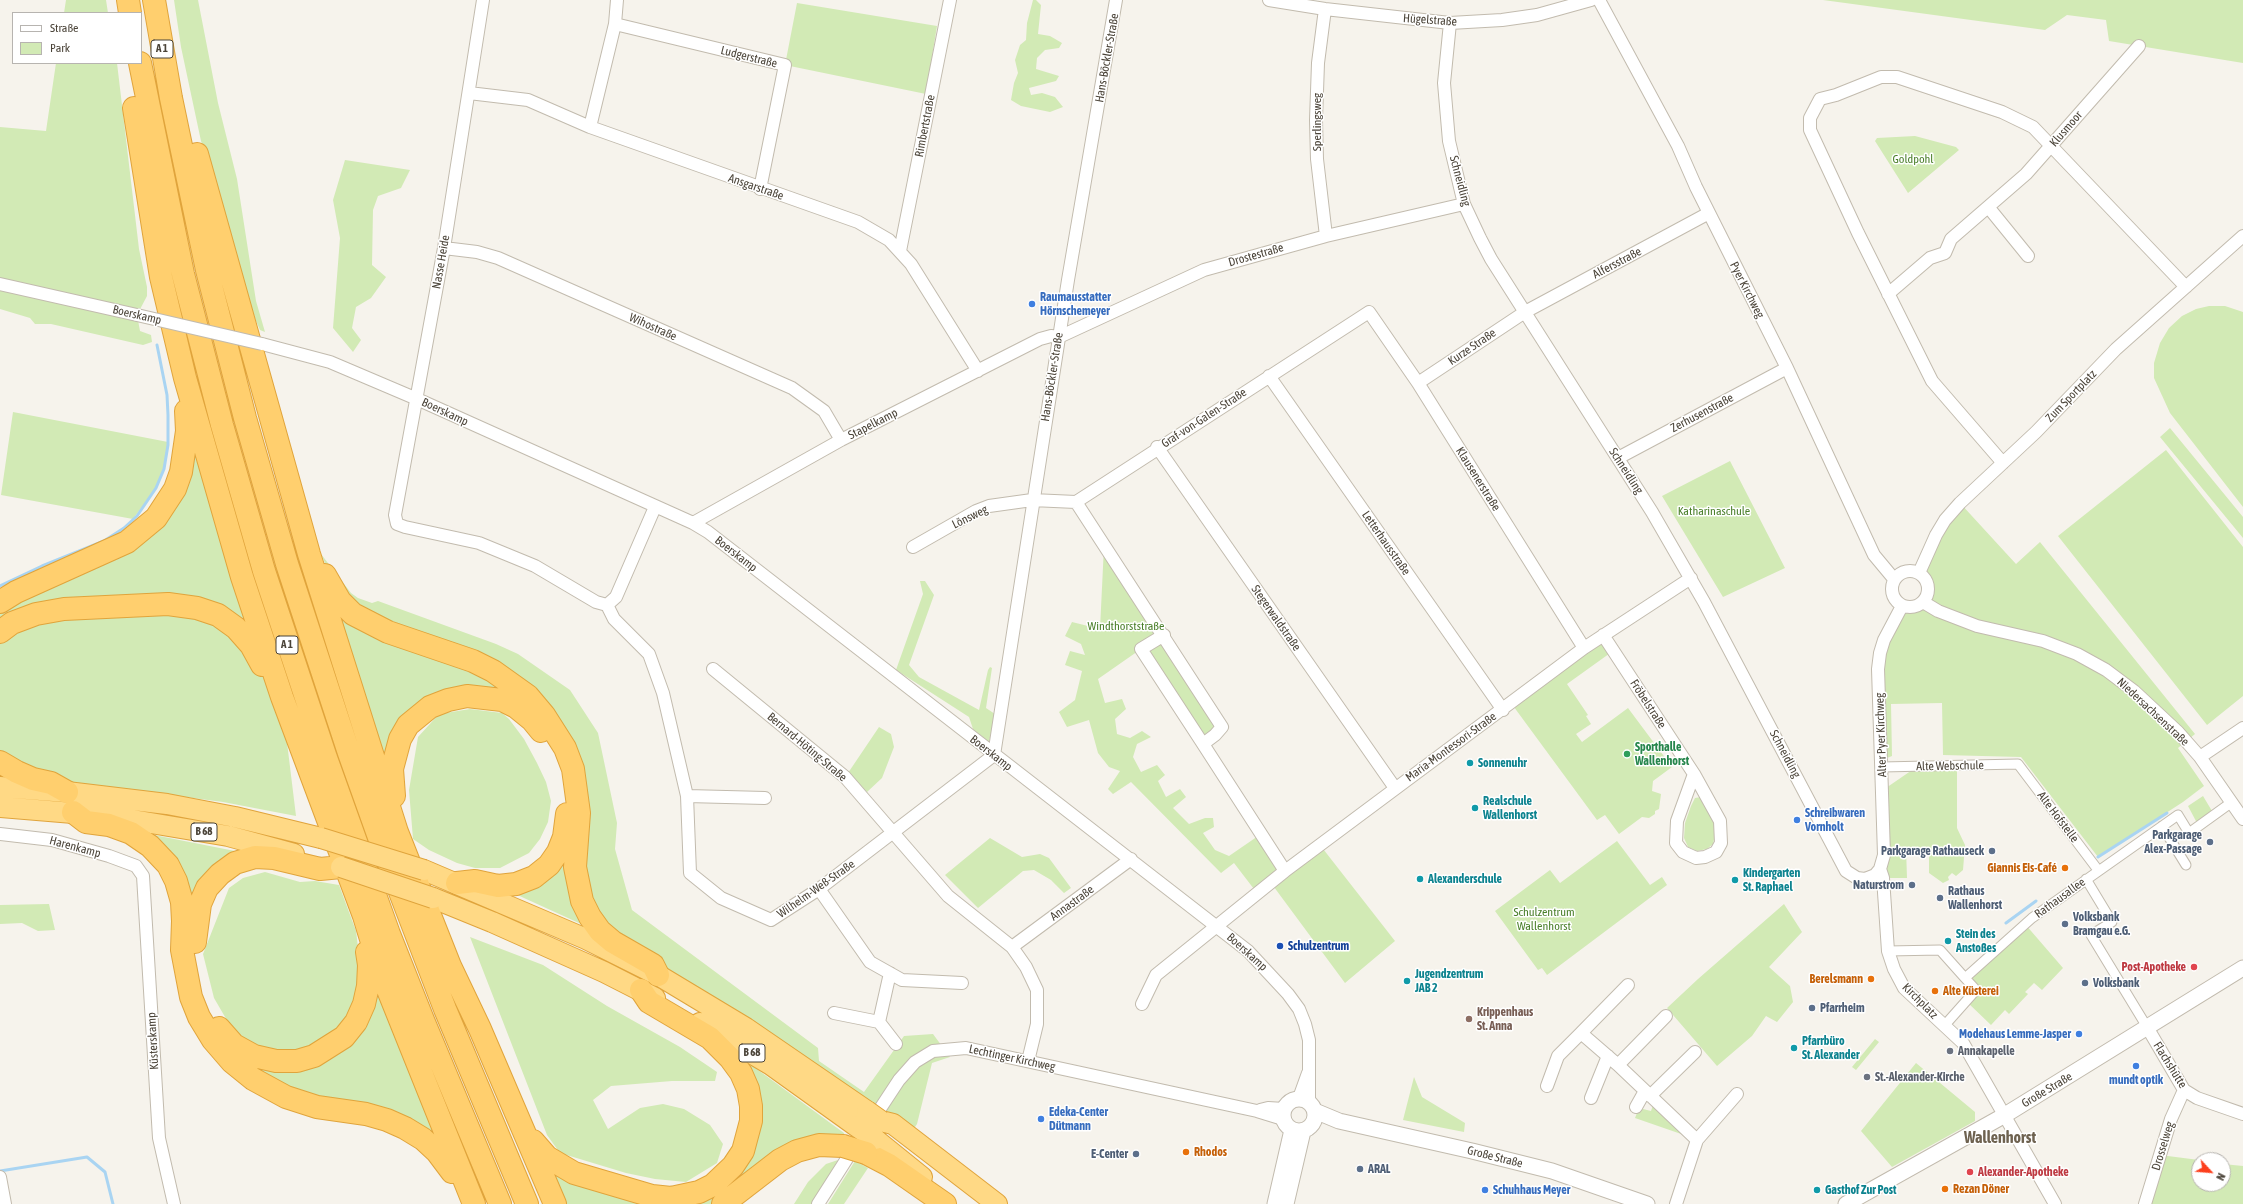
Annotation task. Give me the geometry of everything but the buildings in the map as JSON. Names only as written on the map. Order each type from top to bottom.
[{"type":"highway","points":[[128,0],[130,12]]},
{"type":"highway","name":"A 1","points":[[154,0],[171,98],[208,270],[245,418],[287,564],[349,753],[412,926],[527,1204]]},
{"type":"highway","points":[[140,65],[132,95],[159,270],[185,378],[242,577],[282,697],[364,916],[382,975],[401,1026],[471,1198]]},
{"type":"highway","name":"A 1","points":[[140,65],[183,274],[206,365],[264,571],[326,758],[389,934],[423,1020],[500,1204]]},
{"type":"highway","points":[[171,98],[188,120],[309,554],[397,832],[450,966],[480,1029],[555,1204]]},
{"type":"highway","points":[[0,602],[16,592],[127,542],[156,518],[175,489],[185,454],[187,431],[185,378]]},
{"type":"highway","points":[[309,554],[319,563],[330,587],[340,601],[353,614],[388,632],[473,661],[493,671],[528,696],[544,715],[565,748],[573,769],[579,813],[575,867],[582,901],[590,917],[600,931],[613,942],[653,965],[658,975]]},
{"type":"highway","points":[[0,632],[12,623],[36,614],[64,609],[168,604],[197,608],[218,615],[236,628],[251,644],[282,697]]},
{"type":"highway","points":[[397,832],[399,820],[392,785],[394,754],[408,725],[418,715],[430,707],[448,700],[467,696],[502,700],[532,720],[544,735],[557,760],[563,779],[567,820],[564,837],[558,852],[548,865],[534,877],[516,884],[498,886],[475,881],[457,883]]},
{"type":"highway","points":[[0,762],[17,772],[33,779],[52,783],[67,792]]},
{"type":"highway","name":"B 68","points":[[0,787],[67,792],[167,804],[247,820],[322,838],[424,870],[457,883],[586,939],[658,975],[752,1032],[874,1128],[981,1204]]},
{"type":"highway","name":"B 68","points":[[0,807],[109,816],[228,836],[336,866],[432,898],[499,925],[641,990],[735,1042],[809,1091],[874,1128],[956,1204]]},
{"type":"highway","points":[[73,812],[86,822],[109,825],[131,833],[150,846],[168,866],[176,881],[182,902],[182,950],[191,996],[199,1017],[213,1040],[232,1062],[253,1080],[292,1100],[317,1107],[366,1114],[387,1120],[405,1128],[423,1139],[437,1152],[449,1166],[458,1183],[471,1198]]},
{"type":"highway","points":[[336,866],[320,869],[274,858],[255,857],[235,863],[220,874],[208,888],[200,904],[196,924],[194,950],[197,976],[207,1006],[219,1028],[234,1045],[254,1056],[276,1061],[297,1061],[314,1056],[339,1040],[356,1022],[364,1004],[368,986],[369,965],[362,932],[364,916]]},
{"type":"highway","points":[[519,1123],[547,1157],[560,1167],[591,1179],[652,1196],[671,1198],[699,1192],[713,1185],[729,1171],[742,1151],[751,1121],[751,1106],[748,1089],[741,1073],[710,1038],[650,1002],[641,990]]},
{"type":"highway","points":[[723,1204],[780,1160],[797,1150],[819,1145],[843,1146],[874,1128],[893,1124],[997,1204]]},
{"type":"highway","points":[[874,1128],[889,1165],[945,1204]]},
{"type":"street","name":"Nasse Heide","points":[[483,0],[444,248],[395,515],[397,524],[405,527],[479,543],[535,566],[596,602],[607,605]]},
{"type":"street","points":[[590,127],[614,24],[616,0]]},
{"type":"street","name":"Rimbertstraße","points":[[900,251],[950,0]]},
{"type":"street","name":"Hans-Böckler-Straße","points":[[994,755],[1032,500],[1116,0]]},
{"type":"street","name":"Hügelstraße","points":[[1269,0],[1325,9],[1450,23],[1502,20],[1537,15],[1591,0]]},
{"type":"street","name":"Pyer Kirchweg","points":[[1599,0],[1678,146],[1709,213],[1787,368],[1874,555],[1894,579]]},
{"type":"street","name":"Sperlingsweg","points":[[1325,9],[1318,63],[1316,120],[1317,159],[1326,236]]},
{"type":"street","name":"Schneidling","points":[[1450,23],[1444,83],[1448,134],[1464,204],[1491,259],[1618,458],[1691,578],[1846,871],[1857,878],[1865,880],[1875,875],[1880,869]]},
{"type":"street","name":"Ludgerstraße","points":[[614,24],[785,65],[760,189]]},
{"type":"street","name":"Klusmoor","points":[[1888,294],[1930,258],[1945,253],[1951,240],[2026,174],[2139,46]]},
{"type":"street","points":[[2003,463],[1932,381],[1888,294],[1810,130],[1810,118],[1820,99],[1836,95],[1882,77],[1897,77],[2002,112],[2033,127],[2052,145],[2186,287]]},
{"type":"street","name":"Ansgarstraße","points":[[469,93],[528,100],[590,127],[760,189],[858,222],[890,240],[911,264],[978,371]]},
{"type":"street","name":"Drostestraße","points":[[1059,337],[1204,270],[1326,236],[1464,204]]},
{"type":"street","points":[[1989,208],[2028,256]]},
{"type":"street","name":"Alfersstraße","points":[[1525,312],[1709,213]]},
{"type":"street","name":"Zum Sportplatz","points":[[1919,573],[1945,520],[1960,503],[2003,463],[2116,349],[2243,236]]},
{"type":"street","name":"Wihostraße","points":[[444,248],[477,252],[498,258],[792,388],[824,411],[841,440]]},
{"type":"street","name":"Boerskamp","points":[[0,284],[262,344],[330,362],[417,399],[692,523],[708,532],[994,755],[1218,926],[1248,951],[1277,981],[1299,1009],[1309,1040],[1310,1070],[1300,1115]]},
{"type":"street","name":"Klausenerstraße","points":[[1369,312],[1418,383],[1584,648]]},
{"type":"street","name":"Graf-von-Galen-Straße","points":[[1076,502],[1157,448],[1369,312]]},
{"type":"street","name":"Kurze Straße","points":[[1418,383],[1525,312]]},
{"type":"street","name":"Stapelkamp","points":[[692,523],[841,440],[1040,339],[1051,336],[1059,337]]},
{"type":"street","name":"Zerhusenstraße","points":[[1618,458],[1787,368]]},
{"type":"street","name":"Letterhausstraße","points":[[1269,376],[1503,710]]},
{"type":"street","name":"Stegerwaldstraße","points":[[1157,448],[1395,788]]},
{"type":"street","points":[[1032,500],[1076,502],[1164,635],[1222,727],[1215,736],[1203,744]]},
{"type":"street","name":"Lönsweg","points":[[913,547],[976,511],[989,506],[1032,500]]},
{"type":"street","points":[[607,605],[616,597],[655,507]]},
{"type":"street","points":[[1908,570],[1919,573],[1928,585],[1927,594],[1922,602],[1916,606],[1902,606],[1897,602],[1891,591],[1894,579],[1898,575],[1908,570]]},
{"type":"street","name":"Maria-Montessori-Straße","points":[[1142,1004],[1156,974],[1285,871],[1395,788],[1503,710],[1584,648],[1691,578]]},
{"type":"street","name":"Niedersachsenstraße","points":[[1922,602],[1951,617],[1977,626],[2043,641],[2077,654],[2106,670],[2134,691],[2163,717],[2200,757],[2243,819]]},
{"type":"street","name":"Wilhelm-Weß-Straße","points":[[607,605],[614,619],[648,654],[663,694],[687,796],[690,873],[721,898],[771,920],[819,889],[994,755]]},
{"type":"street","name":"Alter Pyer Kirchweg","points":[[1880,869],[1884,856],[1878,669],[1880,653],[1884,640],[1902,606]]},
{"type":"street","points":[[1164,635],[1141,649],[1285,871]]},
{"type":"street","name":"Fröbelstraße","points":[[1603,635],[1694,774],[1720,821],[1721,843],[1716,852],[1705,857],[1696,858],[1683,852],[1676,843],[1677,821],[1694,774]]},
{"type":"street","name":"Bernard-Höting-Straße","points":[[713,669],[846,777],[894,831],[948,896],[1012,947],[1026,967],[1037,990],[1037,1024],[1028,1061]]},
{"type":"street","points":[[2200,757],[2243,728]]},
{"type":"street","name":"Alte Webschule","points":[[1882,767],[2018,764]]},
{"type":"street","name":"Alte Hofstelle","points":[[2018,764],[2098,870]]},
{"type":"street","points":[[687,796],[765,798]]},
{"type":"street","name":"Rathausallee","points":[[1965,978],[2032,918],[2178,815],[2189,833],[2232,802]]},
{"type":"street","points":[[2162,826],[2186,865]]},
{"type":"street","name":"Harenkamp","points":[[0,834],[52,840],[102,854],[136,866],[144,876]]},
{"type":"street","name":"Annastraße","points":[[1012,947],[1131,859]]},
{"type":"street","name":"Kirchplatz","points":[[1880,869],[1883,878],[1888,951],[1894,969],[1904,988],[1964,1043],[2055,1204]]},
{"type":"street","name":"Küsterskamp","points":[[144,876],[159,1131],[164,1165],[174,1204]]},
{"type":"street","points":[[2086,880],[2112,922],[2091,935],[2147,1027]]},
{"type":"street","points":[[819,889],[870,962],[902,980],[962,983]]},
{"type":"street","points":[[1888,951],[1940,950],[1976,990],[1944,1026]]},
{"type":"street","name":"Große Straße","points":[[1846,1204],[2005,1115],[2243,968]]},
{"type":"street","points":[[879,1022],[890,973]]},
{"type":"street","points":[[1547,1086],[1558,1056],[1628,984]]},
{"type":"street","points":[[834,1013],[879,1022],[896,1044]]},
{"type":"street","points":[[1618,1064],[1666,1016]]},
{"type":"street","name":"Flachshütte","points":[[2147,1027],[2184,1090],[2197,1098],[2243,1114]]},
{"type":"street","points":[[1581,1033],[1618,1064],[1697,1140]]},
{"type":"street","name":"Lechtinger Kirchweg","points":[[818,1204],[899,1080],[914,1062],[933,1051],[966,1048],[1257,1111],[1300,1115]]},
{"type":"street","points":[[1636,1107],[1647,1093],[1695,1052]]},
{"type":"street","points":[[1591,1098],[1608,1056]]},
{"type":"street","name":"Drosselweg","points":[[2145,1204],[2171,1119],[2184,1090]]},
{"type":"street","points":[[1676,1204],[1697,1140],[1737,1094]]},
{"type":"street","points":[[1275,1204],[1300,1115]]},
{"type":"street","points":[[1286,1204],[1300,1115]]},
{"type":"street","name":"Große Straße","points":[[1300,1115],[1339,1122],[1545,1169],[1647,1204]]},
{"type":"street","points":[[0,1177],[5,1204]]},
{"type":"green space","points":[[66,0],[106,0],[108,12],[64,12]]},
{"type":"green space","points":[[174,0],[198,0],[218,103],[237,179],[256,301],[265,332],[260,330],[256,321],[201,141],[181,47]]},
{"type":"green space","points":[[1033,0],[1036,0],[1041,5],[1038,34],[1050,36],[1062,43],[1059,48],[1045,50],[1037,58],[1036,69],[1059,76],[1056,81],[1029,88],[1031,95],[1042,93],[1055,97],[1063,107],[1050,112],[1021,106],[1011,100],[1014,83],[1018,73],[1015,60],[1020,45],[1026,40],[1027,23]]},
{"type":"green space","points":[[1823,0],[2243,0],[2243,63],[2109,41],[2106,20],[2067,15],[2045,30]]},
{"type":"green space","points":[[797,3],[937,26],[926,94],[785,65]]},
{"type":"green space","points":[[56,64],[117,64],[139,249],[147,287],[147,296],[137,315],[140,331],[151,335],[152,342],[143,345],[51,324],[35,324],[30,318],[0,309],[0,127],[46,131]]},
{"type":"green space","name":"Goldpohl","points":[[1915,136],[1956,147],[1959,150],[1908,193],[1875,141],[1877,138]]},
{"type":"green space","points":[[345,160],[410,170],[401,188],[378,196],[373,210],[372,265],[386,277],[371,298],[356,307],[352,328],[361,340],[353,352],[333,328],[340,238],[333,200]]},
{"type":"green space","points":[[2209,306],[2225,306],[2243,312],[2243,507],[2170,413],[2154,378],[2154,363],[2160,343],[2169,328],[2182,316],[2196,309]]},
{"type":"green space","points":[[13,412],[168,442],[164,469],[156,488],[133,519],[1,495]]},
{"type":"green space","points":[[2170,428],[2243,517],[2243,538],[2160,437]]},
{"type":"green space","points":[[193,439],[254,636],[211,606],[0,626],[0,613],[18,602],[130,551]]},
{"type":"green space","points":[[2166,450],[2243,547],[2243,696],[2207,725],[2058,536]]},
{"type":"green space","name":"Katharinaschule","points":[[1730,461],[1785,568],[1723,597],[1662,496]]},
{"type":"green space","points":[[1960,503],[2016,564],[2040,542],[2195,734],[2178,748],[2204,786],[2183,802],[2098,857],[2021,757],[1943,755],[1942,703],[1891,704],[1892,756],[1882,760],[1880,653],[1906,607],[1916,606],[1925,598],[1928,585],[1919,573]]},
{"type":"green space","name":"Windthorststraße","points":[[1104,546],[1222,727],[1203,744],[1141,649],[1098,679],[1105,703],[1122,699],[1126,709],[1115,719],[1117,734],[1130,738],[1142,731],[1151,737],[1137,744],[1133,757],[1141,772],[1157,765],[1165,775],[1158,781],[1166,797],[1180,789],[1186,797],[1173,808],[1189,824],[1205,818],[1213,818],[1214,827],[1203,833],[1215,850],[1229,856],[1261,834],[1285,871],[1320,845],[1395,941],[1345,983],[1271,883],[1257,893],[1234,863],[1221,873],[1131,782],[1113,794],[1108,789],[1120,771],[1109,767],[1098,753],[1089,720],[1067,727],[1059,712],[1075,700],[1082,671],[1065,665],[1070,651],[1085,655],[1081,644],[1065,636],[1072,622],[1100,629]]},
{"type":"green space","points":[[321,554],[351,593],[358,598],[372,603],[378,601],[496,644],[518,654],[570,690],[598,733],[617,823],[615,849],[632,910],[818,1048],[819,1061],[864,1092],[904,1036],[933,1034],[950,1057],[932,1063],[917,1124],[911,1133],[775,1037],[668,969],[605,925],[587,895],[583,834],[547,712],[377,623],[334,583]]},
{"type":"green space","points":[[920,581],[925,581],[934,595],[909,665],[919,677],[979,710],[988,670],[990,667],[992,668],[986,708],[995,714],[989,742],[973,729],[969,717],[896,670],[923,594]]},
{"type":"green space","points":[[331,599],[511,691],[433,700],[386,766]]},
{"type":"green space","points":[[186,611],[213,618],[258,664],[285,726],[296,816],[223,802],[41,778],[0,757],[0,642],[16,629],[41,621]]},
{"type":"green space","points":[[1603,635],[1613,651],[1567,684],[1588,715],[1586,716],[1591,724],[1576,734],[1582,742],[1628,708],[1672,767],[1653,781],[1652,791],[1661,794],[1659,809],[1649,818],[1642,817],[1619,834],[1605,815],[1597,820],[1511,703]]},
{"type":"green space","points":[[470,709],[502,713],[509,719],[524,739],[537,763],[546,782],[551,801],[548,822],[540,839],[529,853],[500,868],[475,868],[457,863],[429,850],[413,839],[409,790],[418,737],[439,714]]},
{"type":"green space","points":[[879,727],[891,734],[894,747],[882,778],[867,792],[848,773]]},
{"type":"green space","points":[[1957,765],[1957,828],[1965,845],[1963,870],[1956,876],[1952,873],[1948,877],[1949,880],[1943,883],[1929,873],[1929,848],[1906,848],[1907,878],[1883,878],[1883,790],[1918,766]]},
{"type":"green space","points":[[2203,796],[2212,811],[2197,823],[2188,806]]},
{"type":"green space","points":[[1701,797],[1714,823],[1715,835],[1713,844],[1707,849],[1697,851],[1688,847],[1684,838],[1685,823],[1695,798]]},
{"type":"green space","points":[[154,835],[240,852],[189,931],[152,839]]},
{"type":"green space","points":[[990,838],[1022,857],[1040,854],[1049,858],[1071,888],[1064,893],[1051,880],[1034,870],[1023,871],[978,908],[945,875]]},
{"type":"green space","name":"Schulzentrum Wallenhorst","points":[[1617,841],[1650,885],[1662,877],[1667,885],[1547,975],[1542,968],[1538,970],[1495,911],[1550,870],[1560,883]]},
{"type":"green space","points":[[566,851],[590,928],[513,893]]},
{"type":"green space","points":[[265,872],[300,882],[315,881],[339,885],[356,931],[362,980],[353,1011],[337,1035],[307,1052],[254,1049],[232,1029],[214,998],[203,954],[229,888],[243,878]]},
{"type":"green space","points":[[49,904],[55,930],[38,931],[22,923],[0,924],[0,905]]},
{"type":"green space","points":[[1784,904],[1802,932],[1769,967],[1790,986],[1793,1002],[1777,1022],[1766,1016],[1752,1036],[1717,1066],[1667,1008]]},
{"type":"green space","points":[[2025,924],[2063,968],[2042,990],[2034,983],[2025,992],[2028,994],[2009,1014],[2005,1010],[1991,1025],[1966,1001],[1976,990],[1965,978]]},
{"type":"green space","points":[[470,937],[543,965],[607,1006],[680,1047],[717,1072],[715,1081],[672,1081],[611,1086],[593,1100],[608,1129],[640,1108],[663,1104],[684,1109],[710,1125],[723,1144],[717,1163],[686,1182],[655,1179],[626,1173],[560,1153],[547,1135]]},
{"type":"green space","points":[[377,991],[444,1152],[258,1073],[253,1064],[319,1064],[335,1055],[351,1042]]},
{"type":"green space","points":[[1875,1039],[1879,1042],[1856,1070],[1852,1067]]},
{"type":"green space","points":[[739,1056],[844,1133],[845,1139],[713,1204],[676,1204],[742,1166]]},
{"type":"green space","points":[[1916,1063],[1975,1112],[1975,1121],[1892,1167],[1861,1131]]},
{"type":"green space","points":[[1414,1077],[1422,1097],[1465,1123],[1464,1132],[1403,1120]]},
{"type":"green space","points":[[1653,1105],[1684,1135],[1635,1118],[1639,1108],[1651,1111]]},
{"type":"green space","points":[[2160,1155],[2191,1159],[2191,1192],[2231,1192],[2231,1165],[2243,1166],[2243,1204],[2145,1204]]},
{"type":"green space","points":[[838,1160],[812,1204],[794,1204],[808,1182],[826,1164]]},
{"type":"green space","points":[[855,1161],[868,1168],[844,1204],[828,1204]]},
{"type":"green space","points":[[544,1162],[675,1204],[563,1204]]},
{"type":"waterway","points":[[0,586],[42,566],[104,541],[124,528],[137,516],[156,488],[164,469],[168,445],[167,395],[157,345]]},
{"type":"waterway","points":[[2098,857],[2167,813]]},
{"type":"waterway","points":[[2006,923],[2036,901]]},
{"type":"waterway","points":[[0,1171],[87,1157],[105,1172],[113,1204]]},
{"type":"place","name":"Raumausstatter Hörnschemeyer","points":[[1032,304]]},
{"type":"place","name":"Sporthalle Wallenhorst","points":[[1627,754]]},
{"type":"place","name":"Sonnenuhr","points":[[1470,763]]},
{"type":"place","name":"Realschule Wallenhorst","points":[[1475,808]]},
{"type":"place","name":"Schreibwaren Vornholt","points":[[1797,820]]},
{"type":"place","name":"Parkgarage Alex-Passage","points":[[2210,842]]},
{"type":"place","name":"Parkgarage Rathauseck","points":[[1992,851]]},
{"type":"place","name":"Giannis Eis-Café","points":[[2065,868]]},
{"type":"place","name":"Alexanderschule","points":[[1420,879]]},
{"type":"place","name":"Kindergarten St. Raphael","points":[[1735,880]]},
{"type":"place","name":"Naturstrom","points":[[1912,885]]},
{"type":"place","name":"Rathaus Wallenhorst","points":[[1940,898]]},
{"type":"place","name":"Volksbank Bramgau e.G.","points":[[2065,924]]},
{"type":"place","name":"Stein des Anstoßes","points":[[1948,941]]},
{"type":"place","name":"Schulzentrum","points":[[1280,946]]},
{"type":"place","name":"Post-Apotheke","points":[[2194,967]]},
{"type":"place","name":"Berelsmann","points":[[1871,979]]},
{"type":"place","name":"Jugendzentrum JAB 2","points":[[1407,981]]},
{"type":"place","name":"Volksbank","points":[[2085,983]]},
{"type":"place","name":"Alte Küsterei","points":[[1935,991]]},
{"type":"place","name":"Pfarrheim","points":[[1812,1008]]},
{"type":"place","name":"Krippenhaus St. Anna","points":[[1469,1019]]},
{"type":"place","name":"Modehaus Lemme-Jasper","points":[[2079,1034]]},
{"type":"place","name":"Pfarrbüro St. Alexander","points":[[1794,1048]]},
{"type":"place","name":"Annakapelle","points":[[1950,1051]]},
{"type":"place","name":"mundt optik","points":[[2136,1066]]},
{"type":"place","name":"St.-Alexander-Kirche","points":[[1867,1077]]},
{"type":"place","name":"Edeka-Center Dütmann","points":[[1041,1119]]},
{"type":"place","name":"Rhodos","points":[[1186,1152]]},
{"type":"place","name":"E-Center","points":[[1136,1154]]},
{"type":"place","name":"ARAL","points":[[1360,1169]]},
{"type":"place","name":"Alexander-Apotheke","points":[[1970,1172]]},
{"type":"place","name":"Rezan Döner","points":[[1945,1189]]},
{"type":"place","name":"Schuhhaus Meyer","points":[[1485,1190]]},
{"type":"place","name":"Gasthof Zur Post","points":[[1817,1190]]},
{"type":"district","name":"Wallenhorst","points":[[2000,1138]]}]
